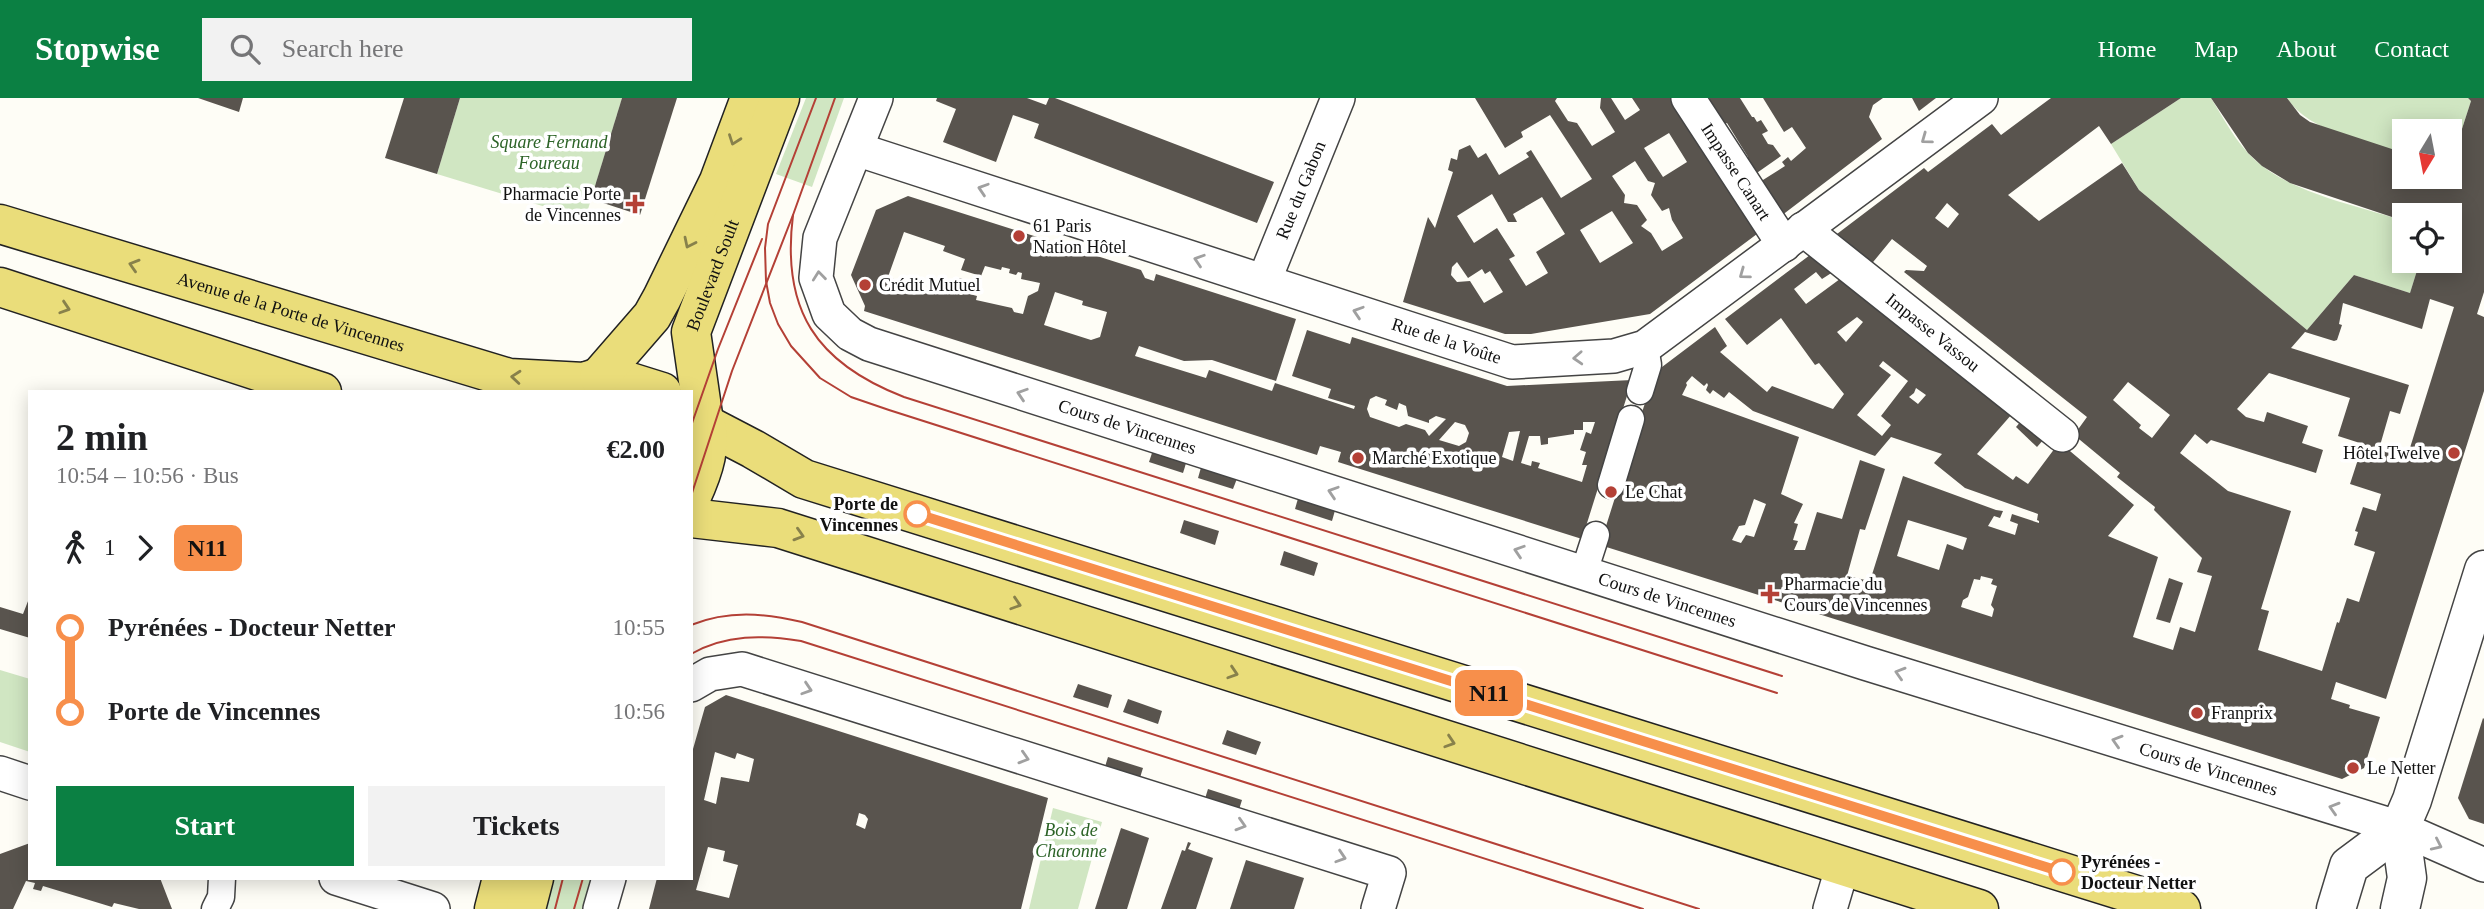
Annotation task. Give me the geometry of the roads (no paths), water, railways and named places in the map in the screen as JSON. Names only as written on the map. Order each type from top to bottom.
[{"type":"main road","name":"Boulevard Soult","points":[[587,384],[652,316],[719,181],[750,98]]},
{"type":"main road","name":"Boulevard Soult","points":[[693,493],[702,473],[707,446],[700,416],[691,332],[780,98]]},
{"type":"main road","name":"Avenue de la Porte de Vincennes","points":[[0,225],[509,378],[587,384]]},
{"type":"main road","points":[[0,286],[315,390]]},
{"type":"main road","points":[[587,384],[630,382],[656,390]]},
{"type":"main road","points":[[700,416],[803,479],[2181,909]]},
{"type":"main road","points":[[693,518],[778,528],[1979,909]]},
{"type":"main road","points":[[494,909],[501,880]]},
{"type":"main road","points":[[526,909],[533,880]]},
{"type":"street","points":[[856,149],[876,98]]},
{"type":"street","name":"Rue du Gabon","points":[[1264,281],[1338,98]]},
{"type":"street","name":"Impasse Canart","points":[[1688,98],[1794,237]]},
{"type":"street","name":"Rue de la Voûte","points":[[856,149],[1512,362],[1614,356],[1645,347],[1981,98]]},
{"type":"street","name":"Cours de Vincennes","points":[[856,149],[820,238],[816,278],[829,314],[850,334],[869,344],[1865,663],[2400,828],[2484,865]]},
{"type":"street","name":"Impasse Vassou","points":[[1794,237],[2062,435]]},
{"type":"street","points":[[1640,391],[1648,365],[1645,347]]},
{"type":"street","points":[[1611,485],[1631,419]]},
{"type":"street","points":[[1584,572],[1595,535]]},
{"type":"street","points":[[2336,909],[2349,866],[2400,828],[2412,800],[2484,570]]},
{"type":"street","points":[[693,684],[710,674],[742,669],[1389,873],[1378,909]]},
{"type":"street","points":[[0,773],[28,782]]},
{"type":"street","points":[[2400,828],[2407,878],[2400,909]]},
{"type":"street","points":[[1830,909],[1843,865]]},
{"type":"street","points":[[215,909],[221,897],[222,880]]},
{"type":"street","points":[[342,880],[433,909]]},
{"type":"street","points":[[600,909],[608,880]]},
{"type":"tram line","points":[[816,98],[768,224],[765,248],[766,281],[778,324],[791,346],[820,378],[851,397],[889,410],[1777,693]]},
{"type":"tram line","points":[[693,490],[732,371],[835,98]]},
{"type":"tram line","points":[[793,215],[793,279],[800,305],[811,329],[827,350],[848,368],[873,383],[904,397],[1782,676]]},
{"type":"tram line","points":[[693,420],[762,239]]},
{"type":"tram line","points":[[693,624],[719,617],[746,614],[802,622],[1699,909]]},
{"type":"tram line","points":[[693,653],[704,647],[745,638],[801,641],[1643,909]]},
{"type":"tram line","points":[[555,909],[562,880]]},
{"type":"tram line","points":[[574,909],[582,880]]},
{"type":"place","name":"Pharmacie Porte de Vincennes","points":[[635,204]]},
{"type":"place","name":"61 Paris Nation Hôtel","points":[[1019,236]]},
{"type":"place","name":"Crédit Mutuel","points":[[865,285]]},
{"type":"place","name":"Hôtel Twelve","points":[[2454,453]]},
{"type":"place","name":"Marché Exotique","points":[[1358,458]]},
{"type":"place","name":"Le Chat","points":[[1611,492]]},
{"type":"place","name":"Porte de Vincennes","points":[[917,514]]},
{"type":"place","name":"Pharmacie du Cours de Vincennes","points":[[1770,594]]},
{"type":"place","name":"Franprix","points":[[2197,713]]},
{"type":"place","name":"Le Netter","points":[[2353,768]]},
{"type":"place","name":"Pyrénées - Docteur Netter","points":[[2062,872]]},
{"type":"park label","name":"Square Fernand Foureau","points":[[549,152]]},
{"type":"park label","name":"Bois de Charonne","points":[[1071,840]]}]
